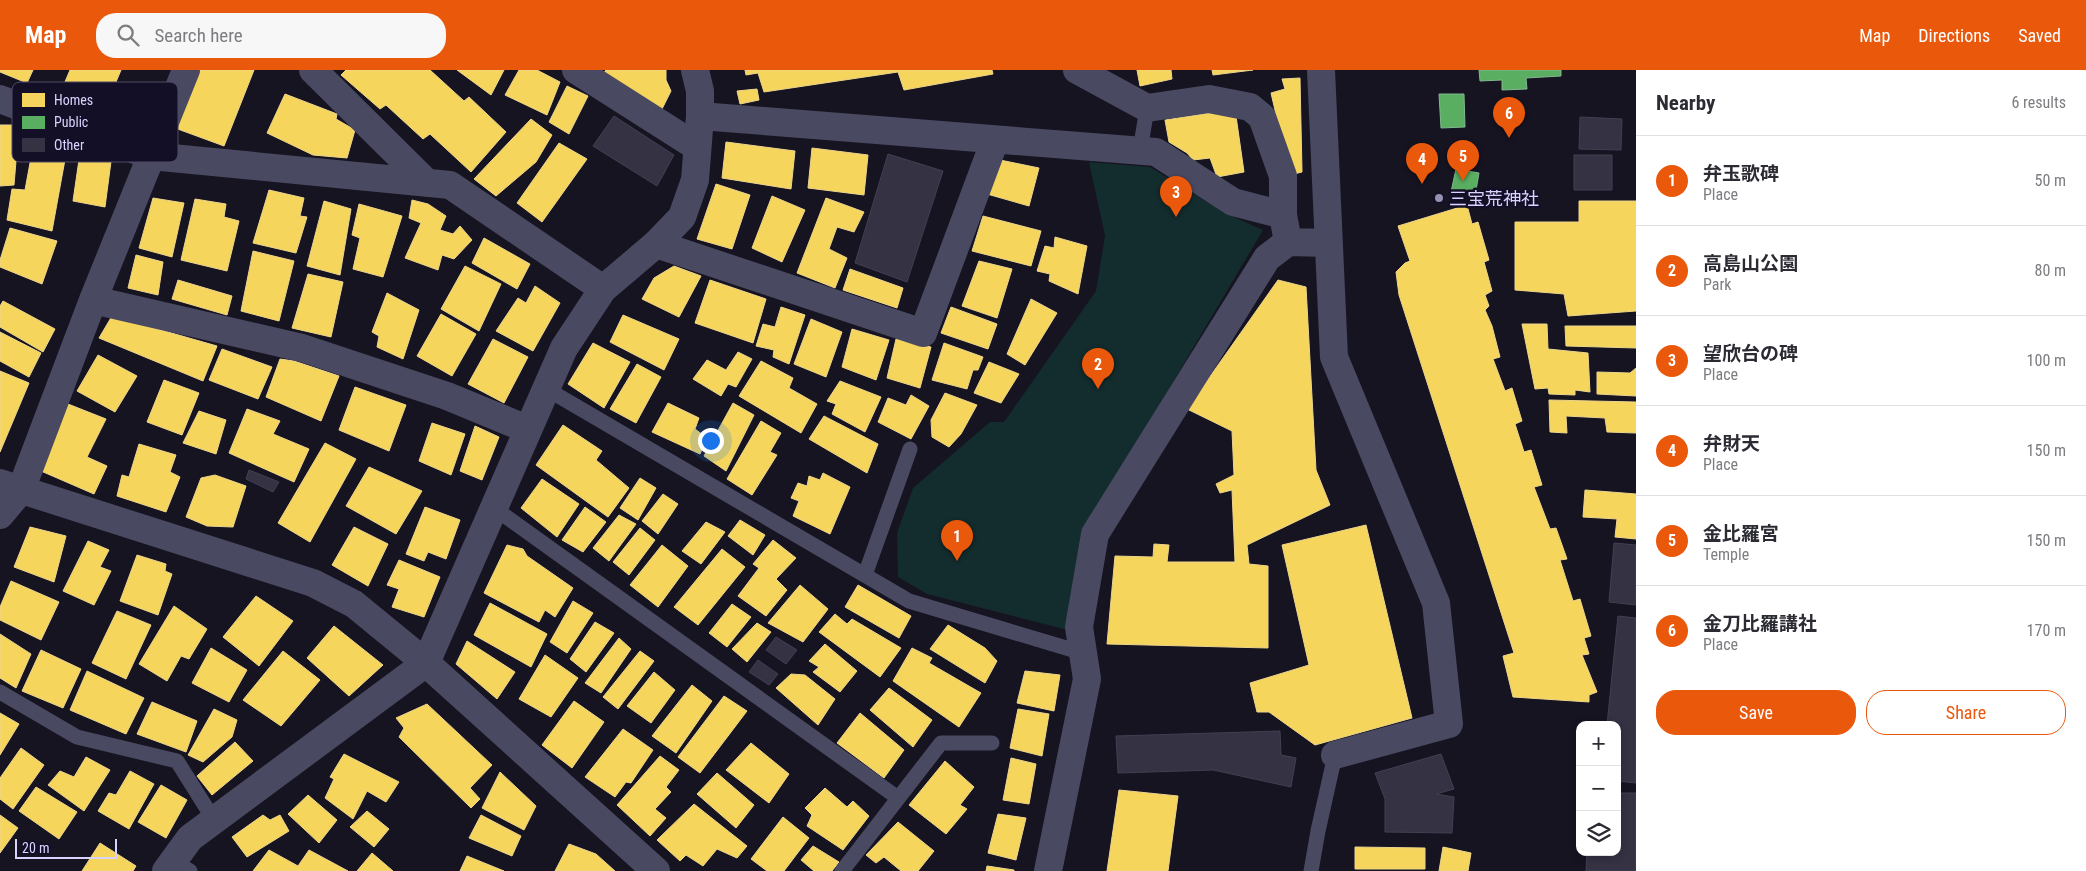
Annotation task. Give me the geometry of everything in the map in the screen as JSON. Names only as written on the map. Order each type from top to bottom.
[{"type":"street","points":[[178,90],[186,70]]},
{"type":"street","points":[[313,70],[426,183]]},
{"type":"street","points":[[576,70],[697,147]]},
{"type":"street","points":[[176,868],[190,838],[426,663],[564,348],[603,290],[656,244],[682,217],[695,180],[700,91],[695,70]]},
{"type":"street","points":[[1077,70],[1147,111],[1209,99],[1250,107],[1262,117],[1283,176],[1283,215],[1288,242]]},
{"type":"street","points":[[1321,70],[1334,357],[1436,603],[1449,724],[1335,755]]},
{"type":"street","points":[[0,99],[12,104]]},
{"type":"street","points":[[700,116],[995,140],[1142,144],[1233,202],[1283,215]]},
{"type":"street","points":[[656,244],[923,333],[995,140]]},
{"type":"street","points":[[178,159],[450,185],[603,290]]},
{"type":"street","points":[[0,515],[10,486],[93,300],[149,162]]},
{"type":"street","points":[[1048,871],[1087,679],[1079,627],[1095,534],[1267,258],[1288,242],[1329,243]]},
{"type":"street","points":[[93,300],[302,348],[446,396],[527,429]]},
{"type":"street","points":[[10,486],[313,583],[354,604],[426,663],[656,871]]},
{"type":"lane","points":[[1142,144],[1147,111]]},
{"type":"lane","points":[[545,388],[909,601],[1083,653]]},
{"type":"lane","points":[[865,575],[910,449]]},
{"type":"lane","points":[[494,508],[898,798]]},
{"type":"lane","points":[[0,692],[77,737],[177,761],[214,820]]},
{"type":"lane","points":[[842,871],[941,742],[992,744]]},
{"type":"lane","points":[[1311,871],[1335,755]]},
{"type":"green space","points":[[1089,162],[1150,167],[1225,213],[1263,230],[1083,534],[1068,630],[927,594],[898,577],[897,533],[913,488],[990,422],[1004,422],[1096,291],[1105,236]]},
{"type":"building: Homes","points":[[0,70],[33,70],[27,82],[0,72]]},
{"type":"building: Homes","points":[[70,70],[121,70],[116,82],[65,82]]},
{"type":"building: Homes","points":[[198,70],[254,70],[224,146],[178,129],[178,120]]},
{"type":"building: Homes","points":[[346,70],[430,70],[464,101],[469,97],[506,132],[471,172],[430,134],[423,139],[386,105],[380,109],[341,75]]},
{"type":"building: Homes","points":[[457,70],[504,70],[491,95]]},
{"type":"building: Homes","points":[[519,70],[537,70],[560,82],[547,115],[505,95]]},
{"type":"building: Homes","points":[[606,70],[666,70],[666,80],[671,91],[660,113],[602,75]]},
{"type":"building: Homes","points":[[745,70],[992,70],[993,74],[904,90],[898,72],[764,92],[758,73],[746,75]]},
{"type":"building: Homes","points":[[1137,70],[1171,70],[1172,79],[1140,86]]},
{"type":"building: Homes","points":[[1212,70],[1253,70],[1213,75]]},
{"type":"building: Homes","points":[[1300,78],[1302,172],[1290,175],[1271,93],[1285,89],[1282,79]]},
{"type":"building: Homes","points":[[567,86],[588,96],[569,134],[549,122]]},
{"type":"building: Homes","points":[[757,89],[759,100],[740,104],[737,91]]},
{"type":"building: Homes","points":[[285,94],[337,114],[336,119],[355,130],[347,158],[313,155],[267,133]]},
{"type":"building: Homes","points":[[1235,109],[1244,172],[1217,177],[1210,158],[1193,160],[1187,153],[1169,142],[1165,120]]},
{"type":"building: Homes","points":[[531,119],[552,135],[536,162],[496,196],[474,179]]},
{"type":"building: Homes","points":[[0,125],[12,125],[12,162],[16,162],[14,185],[0,186]]},
{"type":"building: Homes","points":[[726,142],[795,151],[791,189],[722,178]]},
{"type":"building: Homes","points":[[559,143],[587,159],[542,222],[517,203]]},
{"type":"building: Homes","points":[[812,148],[868,155],[864,195],[808,188]]},
{"type":"building: Homes","points":[[1000,160],[1039,168],[1029,206],[987,194]]},
{"type":"building: Homes","points":[[30,162],[65,162],[52,231],[7,220],[12,189],[25,190]]},
{"type":"building: Homes","points":[[79,162],[111,162],[105,207],[73,201]]},
{"type":"building: Homes","points":[[716,184],[750,195],[732,249],[697,239]]},
{"type":"building: Homes","points":[[269,190],[304,198],[300,216],[307,217],[296,253],[253,243]]},
{"type":"building: Homes","points":[[772,196],[805,210],[782,262],[752,248]]},
{"type":"building: Homes","points":[[153,198],[184,203],[172,257],[139,248]]},
{"type":"building: Homes","points":[[826,198],[864,212],[854,232],[837,227],[829,249],[847,258],[835,288],[797,273]]},
{"type":"building: Homes","points":[[195,199],[226,204],[224,217],[239,221],[227,271],[181,260]]},
{"type":"building: Homes","points":[[412,200],[428,204],[446,216],[440,230],[453,234],[460,226],[472,240],[454,259],[442,255],[438,270],[405,258],[421,223],[409,218]]},
{"type":"building: Homes","points":[[324,201],[351,209],[340,275],[307,266]]},
{"type":"building: Homes","points":[[1579,201],[1636,201],[1636,311],[1568,316],[1564,294],[1515,290],[1515,222],[1579,222]]},
{"type":"building: Homes","points":[[359,204],[402,216],[383,277],[353,269],[360,238],[352,235]]},
{"type":"building: Homes","points":[[1467,205],[1472,224],[1478,222],[1489,260],[1484,262],[1492,291],[1485,295],[1489,306],[1485,310],[1492,326],[1500,357],[1493,359],[1505,391],[1512,388],[1522,421],[1515,424],[1524,452],[1531,450],[1542,485],[1534,487],[1550,529],[1556,528],[1567,559],[1560,560],[1573,601],[1580,599],[1591,636],[1584,638],[1589,654],[1582,655],[1597,692],[1589,695],[1589,702],[1513,697],[1503,656],[1514,653],[1399,295],[1396,272],[1405,263],[1410,261],[1398,226]]},
{"type":"building: Homes","points":[[983,216],[1041,231],[1031,266],[972,251]]},
{"type":"building: Homes","points":[[10,228],[57,241],[42,284],[0,267],[0,260]]},
{"type":"building: Homes","points":[[1055,237],[1087,246],[1078,294],[1049,281],[1050,274],[1037,271],[1045,246],[1054,248]]},
{"type":"building: Homes","points":[[484,238],[530,264],[517,289],[472,263]]},
{"type":"building: Homes","points":[[253,251],[294,261],[279,321],[241,311]]},
{"type":"building: Homes","points":[[136,255],[163,262],[158,295],[128,288]]},
{"type":"building: Homes","points":[[979,261],[1012,269],[997,318],[962,306]]},
{"type":"building: Homes","points":[[465,266],[501,284],[479,331],[441,309]]},
{"type":"building: Homes","points":[[674,266],[701,276],[679,317],[642,299],[654,278]]},
{"type":"building: Homes","points":[[850,269],[903,288],[897,308],[843,290]]},
{"type":"building: Homes","points":[[308,274],[343,282],[331,337],[292,328]]},
{"type":"building: Homes","points":[[178,280],[232,296],[227,315],[172,299]]},
{"type":"building: Homes","points":[[710,280],[766,299],[753,343],[695,323]]},
{"type":"building: Homes","points":[[1278,280],[1306,287],[1316,470],[1330,505],[1247,545],[1249,564],[1268,566],[1268,648],[1107,644],[1115,556],[1153,557],[1154,544],[1169,545],[1167,562],[1235,562],[1232,490],[1220,493],[1216,484],[1234,475],[1232,431],[1187,409]]},
{"type":"building: Homes","points":[[535,286],[560,303],[533,351],[496,331],[518,298],[526,303]]},
{"type":"building: Homes","points":[[387,293],[419,310],[403,359],[377,347],[379,336],[372,332]]},
{"type":"building: Homes","points":[[1031,299],[1057,313],[1025,365],[1007,354]]},
{"type":"building: Homes","points":[[3,301],[55,329],[43,352],[0,327],[0,306]]},
{"type":"building: Homes","points":[[781,307],[805,315],[789,364],[773,357],[774,350],[756,346],[763,324],[775,327]]},
{"type":"building: Homes","points":[[951,307],[997,324],[988,349],[941,333]]},
{"type":"building: Homes","points":[[441,314],[476,334],[452,376],[417,356]]},
{"type":"building: Homes","points":[[623,315],[679,339],[664,370],[610,342]]},
{"type":"building: Homes","points":[[112,316],[217,346],[203,381],[99,338]]},
{"type":"building: Homes","points":[[811,319],[842,332],[826,377],[794,364]]},
{"type":"building: Homes","points":[[1522,324],[1547,324],[1548,349],[1588,353],[1590,392],[1575,390],[1575,395],[1549,394],[1548,388],[1535,389]]},
{"type":"building: Homes","points":[[1565,326],[1636,326],[1636,348],[1566,346]]},
{"type":"building: Homes","points":[[852,329],[889,340],[876,380],[842,367]]},
{"type":"building: Homes","points":[[0,332],[41,353],[29,377],[0,361]]},
{"type":"building: Homes","points":[[493,339],[528,357],[504,403],[468,384]]},
{"type":"building: Homes","points":[[896,339],[931,347],[920,388],[887,378]]},
{"type":"building: Homes","points":[[593,343],[630,362],[604,408],[568,384]]},
{"type":"building: Homes","points":[[944,343],[983,357],[978,370],[973,370],[967,389],[932,380]]},
{"type":"building: Homes","points":[[222,349],[272,367],[258,399],[209,380]]},
{"type":"building: Homes","points":[[738,352],[752,359],[736,387],[728,384],[721,396],[693,379],[707,360],[726,370]]},
{"type":"building: Homes","points":[[98,355],[137,376],[115,412],[77,391]]},
{"type":"building: Homes","points":[[280,359],[294,361],[339,376],[321,421],[266,397]]},
{"type":"building: Homes","points":[[761,361],[793,378],[789,388],[817,404],[801,433],[739,396]]},
{"type":"building: Homes","points":[[989,362],[1019,374],[1001,403],[974,393]]},
{"type":"building: Homes","points":[[637,364],[661,377],[636,423],[610,409]]},
{"type":"building: Homes","points":[[1636,368],[1636,396],[1597,394],[1597,372],[1630,373]]},
{"type":"building: Homes","points":[[0,371],[29,383],[0,452]]},
{"type":"building: Homes","points":[[164,380],[199,393],[182,435],[147,422]]},
{"type":"building: Homes","points":[[840,381],[881,397],[865,432],[832,414],[836,404],[827,401]]},
{"type":"building: Homes","points":[[355,387],[406,405],[389,451],[339,430]]},
{"type":"building: Homes","points":[[945,393],[977,405],[961,434],[949,447],[932,437],[931,420]]},
{"type":"building: Homes","points":[[911,395],[929,406],[911,439],[878,422],[888,398],[906,405]]},
{"type":"building: Homes","points":[[1549,400],[1636,402],[1636,433],[1607,432],[1605,418],[1566,416],[1567,433],[1550,432]]},
{"type":"building: Homes","points":[[668,403],[699,418],[695,429],[707,438],[700,454],[652,432]]},
{"type":"building: Homes","points":[[733,403],[754,415],[726,471],[704,456]]},
{"type":"building: Homes","points":[[68,404],[106,419],[87,457],[107,466],[94,494],[41,471]]},
{"type":"building: Homes","points":[[247,409],[280,421],[273,434],[309,449],[294,482],[229,453]]},
{"type":"building: Homes","points":[[199,411],[226,420],[216,454],[183,443]]},
{"type":"building: Homes","points":[[824,416],[878,444],[867,473],[809,439]]},
{"type":"building: Homes","points":[[761,421],[781,433],[770,452],[777,455],[752,495],[727,479]]},
{"type":"building: Homes","points":[[432,423],[465,434],[451,475],[419,461]]},
{"type":"building: Homes","points":[[563,425],[602,451],[596,460],[629,488],[608,517],[536,465]]},
{"type":"building: Homes","points":[[475,426],[499,437],[482,480],[460,471]]},
{"type":"building: Homes","points":[[325,443],[356,459],[310,542],[278,523]]},
{"type":"building: Homes","points":[[139,444],[176,455],[170,472],[180,477],[166,512],[117,496],[122,475],[129,477]]},
{"type":"building: Homes","points":[[369,467],[422,491],[396,534],[346,506]]},
{"type":"building: Homes","points":[[823,473],[850,487],[830,534],[793,516],[799,501],[791,498],[798,483],[807,486],[809,476],[820,480]]},
{"type":"building: Homes","points":[[215,475],[246,486],[233,527],[207,526],[186,517],[201,478]]},
{"type":"building: Homes","points":[[640,478],[656,488],[638,520],[620,508]]},
{"type":"building: Homes","points":[[542,479],[579,504],[557,537],[521,508]]},
{"type":"building: Homes","points":[[1585,490],[1636,494],[1636,539],[1615,537],[1617,519],[1583,517]]},
{"type":"building: Homes","points":[[663,494],[678,504],[658,534],[642,521]]},
{"type":"building: Homes","points":[[425,507],[460,520],[446,559],[428,552],[424,561],[406,554]]},
{"type":"building: Homes","points":[[585,507],[606,522],[583,552],[562,540]]},
{"type":"building: Homes","points":[[619,515],[636,524],[609,561],[593,548]]},
{"type":"building: Homes","points":[[740,520],[765,535],[753,555],[728,536]]},
{"type":"building: Homes","points":[[706,522],[725,532],[701,564],[682,551]]},
{"type":"building: Homes","points":[[1366,525],[1412,718],[1315,745],[1269,712],[1257,712],[1250,683],[1309,665],[1282,545]]},
{"type":"building: Homes","points":[[30,527],[66,536],[54,582],[14,567]]},
{"type":"building: Homes","points":[[354,527],[388,544],[368,586],[332,565]]},
{"type":"building: Homes","points":[[640,528],[655,540],[629,575],[613,562]]},
{"type":"building: Homes","points":[[773,540],[796,558],[776,579],[787,590],[766,616],[738,596],[759,568],[753,564]]},
{"type":"building: Homes","points":[[88,541],[109,550],[100,567],[111,571],[94,605],[63,591]]},
{"type":"building: Homes","points":[[507,545],[523,549],[527,556],[573,588],[555,617],[545,610],[539,622],[484,593]]},
{"type":"building: Homes","points":[[662,545],[688,566],[658,607],[630,585]]},
{"type":"building: Homes","points":[[722,549],[745,567],[698,625],[674,607]]},
{"type":"building: Homes","points":[[137,555],[166,564],[165,571],[172,574],[158,615],[120,601]]},
{"type":"building: Homes","points":[[399,560],[440,577],[424,617],[392,607],[399,589],[387,585]]},
{"type":"building: Homes","points":[[11,581],[59,602],[41,640],[0,620],[0,607]]},
{"type":"building: Homes","points":[[800,585],[828,609],[803,642],[768,623]]},
{"type":"building: Homes","points":[[858,585],[911,616],[899,638],[845,607]]},
{"type":"building: Homes","points":[[256,596],[293,621],[259,666],[223,637]]},
{"type":"building: Homes","points":[[573,601],[593,613],[567,653],[550,642]]},
{"type":"building: Homes","points":[[490,603],[547,634],[531,667],[474,635]]},
{"type":"building: Homes","points":[[732,604],[751,617],[727,647],[709,633]]},
{"type":"building: Homes","points":[[174,606],[207,629],[189,659],[181,656],[167,681],[139,664]]},
{"type":"building: Homes","points":[[117,611],[151,625],[126,679],[92,663]]},
{"type":"building: Homes","points":[[835,614],[847,624],[852,619],[901,648],[880,677],[819,632]]},
{"type":"building: Homes","points":[[595,622],[614,633],[586,672],[570,659]]},
{"type":"building: Homes","points":[[757,623],[771,632],[747,662],[732,649]]},
{"type":"building: Homes","points":[[948,625],[985,648],[997,661],[985,683],[930,649]]},
{"type":"building: Homes","points":[[334,626],[383,665],[349,696],[307,658]]},
{"type":"building: Homes","points":[[0,634],[31,654],[16,688],[0,678]]},
{"type":"building: Homes","points":[[619,638],[631,649],[601,693],[585,683]]},
{"type":"building: Homes","points":[[467,641],[515,672],[497,699],[456,664]]},
{"type":"building: Homes","points":[[825,644],[857,671],[840,692],[813,672],[819,667],[809,661]]},
{"type":"building: Homes","points":[[211,648],[247,670],[229,702],[192,683]]},
{"type":"building: Homes","points":[[912,648],[932,658],[929,663],[981,693],[959,727],[893,681]]},
{"type":"building: Homes","points":[[41,650],[81,669],[63,708],[22,691]]},
{"type":"building: Homes","points":[[283,651],[320,680],[281,726],[243,700]]},
{"type":"building: Homes","points":[[640,651],[654,661],[618,709],[603,697]]},
{"type":"building: Homes","points":[[545,655],[578,678],[551,717],[519,699]]},
{"type":"building: Homes","points":[[87,671],[144,698],[126,734],[70,710]]},
{"type":"building: Homes","points":[[1025,671],[1060,675],[1054,711],[1017,703]]},
{"type":"building: Homes","points":[[654,672],[675,690],[651,723],[627,706]]},
{"type":"building: Homes","points":[[791,674],[805,675],[835,699],[818,725],[776,688]]},
{"type":"building: Homes","points":[[692,685],[712,701],[676,753],[652,736]]},
{"type":"building: Homes","points":[[889,688],[932,720],[913,747],[870,710]]},
{"type":"building: Homes","points":[[724,696],[747,711],[700,773],[678,757]]},
{"type":"building: Homes","points":[[574,701],[604,722],[572,768],[542,745]]},
{"type":"building: Homes","points":[[152,702],[197,721],[186,752],[137,734]]},
{"type":"building: Homes","points":[[427,704],[492,765],[470,788],[480,799],[471,808],[399,737],[404,728],[396,718]]},
{"type":"building: Homes","points":[[214,709],[237,720],[232,737],[203,762],[188,755]]},
{"type":"building: Homes","points":[[1018,709],[1049,714],[1042,756],[1010,748]]},
{"type":"building: Homes","points":[[0,713],[19,724],[0,755]]},
{"type":"building: Homes","points":[[860,713],[904,750],[884,778],[837,743]]},
{"type":"building: Homes","points":[[623,729],[653,750],[631,783],[626,782],[615,797],[585,777]]},
{"type":"building: Homes","points":[[235,742],[253,761],[212,795],[197,776]]},
{"type":"building: Homes","points":[[751,743],[789,774],[769,803],[726,770]]},
{"type":"building: Homes","points":[[21,748],[44,765],[13,809],[0,799],[0,778]]},
{"type":"building: Homes","points":[[344,754],[399,782],[386,802],[367,791],[353,819],[325,798],[334,779],[330,777]]},
{"type":"building: Homes","points":[[660,756],[679,770],[666,787],[671,792],[655,809],[666,818],[650,836],[617,805]]},
{"type":"building: Homes","points":[[86,757],[110,770],[84,811],[48,785],[60,771],[74,777]]},
{"type":"building: Homes","points":[[1011,758],[1036,764],[1029,804],[1003,800]]},
{"type":"building: Homes","points":[[945,761],[974,787],[960,805],[967,809],[946,834],[909,805]]},
{"type":"building: Homes","points":[[130,771],[154,784],[129,829],[98,811],[109,793],[116,795]]},
{"type":"building: Homes","points":[[500,772],[536,806],[524,830],[482,808]]},
{"type":"building: Homes","points":[[717,773],[754,805],[736,828],[697,794]]},
{"type":"building: Homes","points":[[161,785],[187,800],[166,838],[138,822]]},
{"type":"building: Homes","points":[[36,787],[77,812],[59,839],[19,811]]},
{"type":"building: Homes","points":[[825,788],[847,807],[853,801],[869,816],[843,850],[807,826],[812,815],[805,808]]},
{"type":"building: Homes","points":[[1119,790],[1178,796],[1168,871],[1107,871]]},
{"type":"building: Homes","points":[[308,795],[337,820],[319,843],[288,814]]},
{"type":"building: Homes","points":[[694,804],[747,846],[737,858],[717,849],[703,866],[686,855],[680,861],[657,840]]},
{"type":"building: Homes","points":[[367,811],[389,829],[374,847],[350,827]]},
{"type":"building: Homes","points":[[998,814],[1026,818],[1016,860],[988,853]]},
{"type":"building: Homes","points":[[0,815],[18,828],[0,853]]},
{"type":"building: Homes","points":[[263,815],[270,820],[280,815],[289,831],[247,857],[232,837]]},
{"type":"building: Homes","points":[[481,815],[521,836],[512,856],[469,838]]},
{"type":"building: Homes","points":[[783,817],[809,838],[784,871],[767,871],[751,859]]},
{"type":"building: Homes","points":[[898,822],[934,851],[918,871],[901,871],[884,857],[876,863],[866,855]]},
{"type":"building: Homes","points":[[100,843],[136,866],[133,871],[82,871]]},
{"type":"building: Homes","points":[[569,844],[596,854],[615,871],[555,871]]},
{"type":"building: Homes","points":[[813,846],[839,862],[832,871],[814,871],[801,860]]},
{"type":"building: Homes","points":[[1355,847],[1425,848],[1425,869],[1355,869]]},
{"type":"building: Homes","points":[[1443,847],[1471,853],[1468,871],[1439,871]]},
{"type":"building: Homes","points":[[269,850],[298,866],[309,850],[348,871],[253,871]]},
{"type":"building: Homes","points":[[372,853],[393,871],[357,871]]},
{"type":"building: Homes","points":[[467,856],[504,871],[460,871]]},
{"type":"building: Homes","points":[[987,866],[1014,870],[1014,871],[986,871]]},
{"type":"building: Public","points":[[1479,70],[1561,70],[1561,76],[1526,78],[1527,89],[1502,90],[1502,80],[1480,81]]},
{"type":"building: Public","points":[[1439,94],[1464,94],[1465,127],[1441,128]]},
{"type":"building: Public","points":[[1456,169],[1479,173],[1475,196],[1451,192]]},
{"type":"building: Other","points":[[614,116],[674,155],[657,186],[593,146]]},
{"type":"building: Other","points":[[1580,117],[1622,119],[1621,150],[1579,149]]},
{"type":"building: Other","points":[[888,154],[943,171],[907,282],[855,263]]},
{"type":"building: Other","points":[[1574,155],[1612,155],[1612,190],[1574,190]]},
{"type":"building: Other","points":[[249,470],[279,482],[273,492],[246,479]]},
{"type":"building: Other","points":[[1614,543],[1636,545],[1636,605],[1609,602]]},
{"type":"building: Other","points":[[1618,616],[1636,618],[1636,783],[1621,781],[1621,721],[1607,721]]},
{"type":"building: Other","points":[[776,637],[797,650],[786,664],[766,650]]},
{"type":"building: Other","points":[[758,660],[778,674],[769,685],[749,672]]},
{"type":"building: Other","points":[[1280,731],[1281,755],[1296,758],[1291,787],[1213,770],[1118,773],[1116,736]]},
{"type":"building: Other","points":[[1441,754],[1454,789],[1436,794],[1454,797],[1452,833],[1385,832],[1385,799],[1375,773]]},
{"type":"building: Other","points":[[1621,793],[1636,793],[1636,871],[1586,871],[1587,856],[1621,856]]},
{"type":"place","name":"金刀比羅講社","points":[[1509,138]]},
{"type":"place","name":"金比羅宮","points":[[1463,181]]},
{"type":"place","name":"弁財天","points":[[1422,184]]},
{"type":"place","name":"三宝荒神社","points":[[1439,198]]},
{"type":"place","name":"望欣台の碑","points":[[1176,217]]},
{"type":"place","name":"高島山公園","points":[[1098,389]]},
{"type":"place","name":"弁玉歌碑","points":[[957,561]]}]
